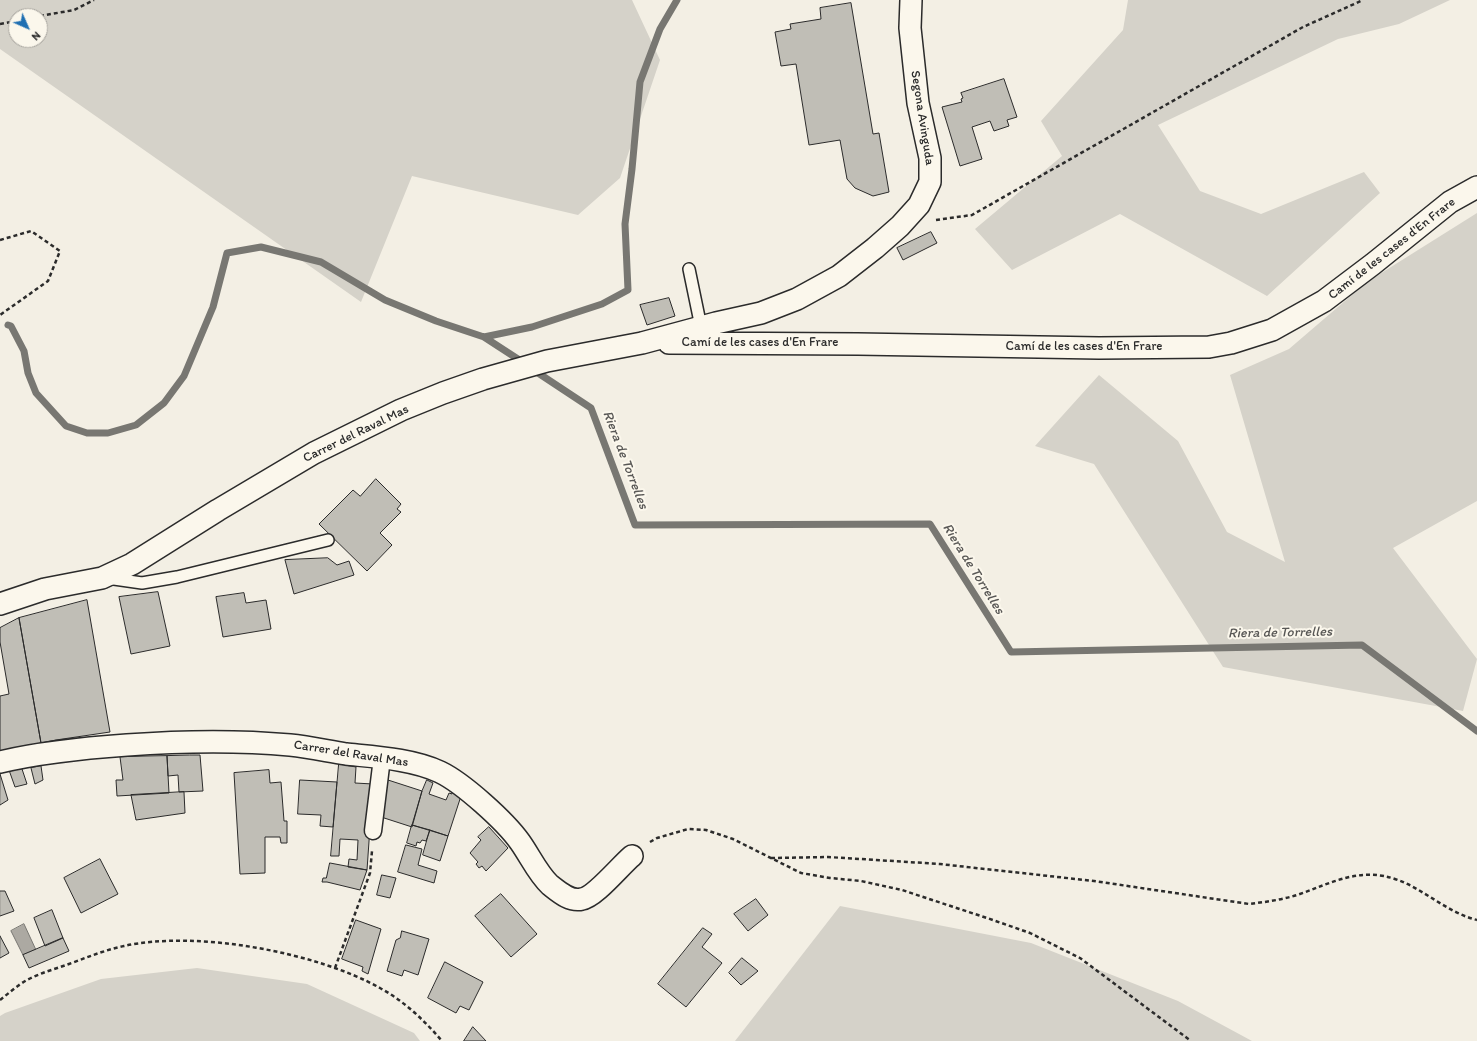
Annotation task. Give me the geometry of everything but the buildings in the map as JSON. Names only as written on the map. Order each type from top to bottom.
[{"type":"street","name":"Segona Avinguda","points":[[642,343],[761,313],[796,299],[839,276],[900,226],[919,205],[930,182],[930,158],[918,103],[910,28],[911,0]]},
{"type":"street","name":"Camí de les cases d'En Frare","points":[[642,343],[858,344],[1099,348],[1209,347],[1272,330],[1324,301],[1450,202],[1477,186]]},
{"type":"street","name":"Carrer del Raval Mas","points":[[0,604],[44,589],[102,578],[132,564],[320,449],[388,416],[436,396],[483,379],[547,361],[642,343]]},
{"type":"street","name":"Carrer del Raval Mas","points":[[0,762],[42,753],[86,748],[164,742],[216,741],[291,745],[382,758],[426,767],[440,772],[463,787],[517,838],[549,884],[563,895],[574,899],[583,899],[594,893],[632,856]]},
{"type":"street","points":[[374,831],[382,758]]},
{"type":"lane","points":[[689,269],[701,327]]},
{"type":"lane","points":[[102,578],[142,583],[177,577],[328,540]]},
{"type":"path","points":[[48,15],[74,10],[94,0]]},
{"type":"path","points":[[900,226],[972,215],[1303,27],[1363,0]]},
{"type":"path","points":[[0,240],[31,231],[60,251],[48,281],[0,315]]},
{"type":"path","points":[[632,856],[657,838],[688,829],[698,828],[718,833],[801,873],[830,878],[861,880],[902,890],[988,918],[1030,933],[1070,953],[1191,1041]]},
{"type":"path","points":[[335,968],[370,873],[374,831]]},
{"type":"path","points":[[771,858],[828,857],[940,864],[1094,882],[1249,904],[1274,901],[1351,876],[1380,875],[1398,880],[1446,907],[1477,920]]},
{"type":"path","points":[[0,1000],[26,981],[42,973],[96,953],[125,946],[148,943],[204,941],[290,956],[335,968],[381,988],[406,1006],[428,1025],[442,1041]]},
{"type":"shaded area","points":[[0,0],[632,0],[660,60],[620,178],[578,215],[412,176],[361,302],[0,49]]},
{"type":"shaded area","points":[[1128,0],[1450,0],[1399,24],[1338,39],[1158,125],[1200,191],[1261,214],[1364,172],[1380,193],[1267,296],[1120,214],[1012,270],[975,229],[1062,156],[1041,121],[1123,30]]},
{"type":"shaded area","points":[[1477,213],[1477,501],[1393,548],[1477,659],[1463,711],[1223,667],[1094,464],[1035,446],[1099,375],[1178,441],[1227,532],[1285,562],[1230,375],[1289,349],[1367,282]]},
{"type":"shaded area","points":[[840,906],[1031,943],[1178,1001],[1252,1041],[735,1041]]},
{"type":"shaded area","points":[[24,924],[36,950],[23,955],[11,931]]},
{"type":"shaded area","points":[[197,968],[307,984],[414,1033],[420,1041],[0,1041],[0,1016],[5,1013],[101,979]]},
{"type":"waterway","name":"Riera de Torrelles","points":[[8,325],[11,326],[24,351],[28,373],[36,393],[66,426],[87,433],[108,433],[136,425],[164,403],[184,376],[213,307],[227,253],[261,247],[321,262],[385,300],[436,321],[484,337],[532,327],[602,304],[628,290],[625,224],[640,82],[660,29],[677,0]]},
{"type":"waterway","name":"Riera de Torrelles","points":[[484,337],[524,363]]},
{"type":"waterway","name":"Riera de Torrelles","points":[[532,369],[591,408],[635,525],[930,524],[1011,652],[1362,645],[1477,731]]}]
